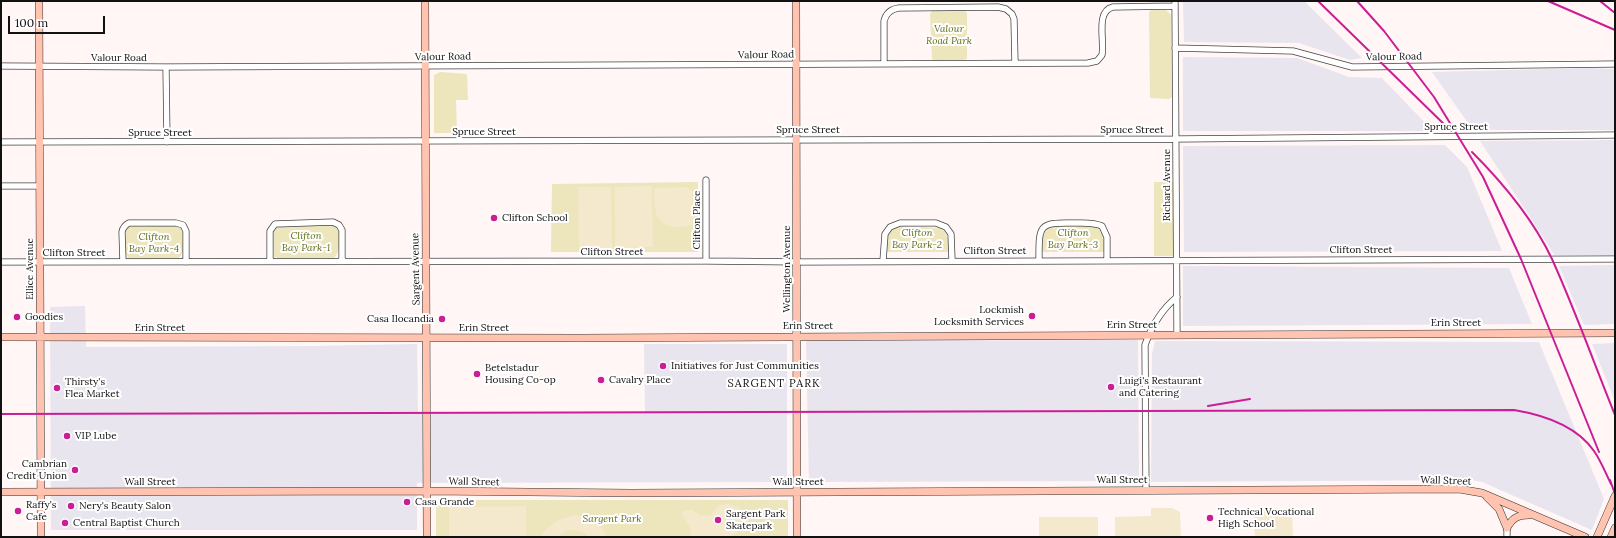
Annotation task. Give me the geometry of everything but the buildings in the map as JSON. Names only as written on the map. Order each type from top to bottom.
[{"type":"main road","name":"Ellice Avenue","points":[[39,1],[41,537]]},
{"type":"main road","name":"Sargent Avenue","points":[[425,1],[424,66],[427,537]]},
{"type":"main road","name":"Wellington Avenue","points":[[796,1],[797,537]]},
{"type":"main road","name":"Erin Street","points":[[1,337],[307,339],[1615,333]]},
{"type":"main road","name":"Wall Street","points":[[1,492],[427,491],[624,493],[1455,489],[1482,493],[1573,534],[1585,537]]},
{"type":"main road","points":[[1482,493],[1498,509],[1507,528]]},
{"type":"main road","points":[[1597,537],[1615,496]]},
{"type":"main road","points":[[1507,528],[1518,516],[1532,515]]},
{"type":"main road","points":[[1611,537],[1615,528]]},
{"type":"street","name":"Valour Road","points":[[1,66],[166,67],[1093,63],[1102,56],[1102,20],[1108,8],[1175,4]]},
{"type":"street","name":"Richard Avenue","points":[[1175,4],[1177,335]]},
{"type":"street","points":[[884,64],[884,21],[886,16],[892,10],[899,8],[970,7],[998,7],[1006,9],[1010,12],[1014,19],[1015,63]]},
{"type":"street","name":"Valour Road","points":[[1176,48],[1287,51],[1352,67],[1615,64]]},
{"type":"street","points":[[166,67],[167,142]]},
{"type":"street","name":"Spruce Street","points":[[1,142],[1176,139],[1615,135]]},
{"type":"street","name":"Clifton Place","points":[[706,180],[706,261]]},
{"type":"street","points":[[1,186],[39,186]]},
{"type":"street","points":[[270,261],[270,231],[275,224],[333,222],[339,225],[342,230],[342,261]]},
{"type":"street","points":[[123,262],[122,232],[126,225],[129,223],[176,223],[183,224],[186,231],[186,262]]},
{"type":"street","name":"Clifton Street","points":[[883,261],[884,234],[890,226],[900,223],[936,223],[946,227],[951,234],[952,260]]},
{"type":"street","name":"Clifton Street","points":[[1039,260],[1039,239],[1041,232],[1046,226],[1055,223],[1092,223],[1102,226],[1107,237],[1107,261]]},
{"type":"street","name":"Clifton Street","points":[[1,262],[797,262],[952,260],[1107,261],[1615,259]]},
{"type":"street","points":[[1146,490],[1145,345],[1148,335],[1170,303],[1177,297]]},
{"type":"street","points":[[1507,528],[1507,537]]},
{"type":"shaded area","points":[[1183,1],[1304,1],[1362,58],[1350,60],[1299,43],[1184,42]]},
{"type":"shaded area","points":[[1183,57],[1297,58],[1349,77],[1382,78],[1433,131],[1183,131]]},
{"type":"shaded area","points":[[1587,68],[1615,69],[1615,130],[1473,130],[1432,72]]},
{"type":"shaded area","points":[[1615,140],[1615,255],[1554,255],[1480,141]]},
{"type":"shaded area","points":[[1445,145],[1467,167],[1502,251],[1184,252],[1183,146]]},
{"type":"shaded area","points":[[652,186],[653,247],[615,248],[615,187]]},
{"type":"shaded area","points":[[578,187],[611,187],[612,249],[579,249]]},
{"type":"shaded area","points":[[687,187],[692,191],[692,225],[672,227],[665,224],[657,215],[654,188]]},
{"type":"shaded area","points":[[1615,265],[1615,324],[1584,325],[1559,266]]},
{"type":"shaded area","points":[[1183,266],[1509,268],[1532,324],[1183,326]]},
{"type":"shaded area","points":[[85,306],[86,347],[417,344],[418,413],[645,413],[644,344],[787,344],[787,482],[417,483],[417,530],[51,530],[50,307]]},
{"type":"shaded area","points":[[1138,340],[1139,481],[809,482],[806,341]]},
{"type":"shaded area","points":[[1155,341],[1539,342],[1604,499],[1592,530],[1482,482],[1472,480],[1151,482],[1152,354]]},
{"type":"shaded area","points":[[1615,343],[1615,401],[1592,344]]},
{"type":"shaded area","name":"Sargent Park Skatepark","points":[[728,504],[739,507],[742,512],[748,516],[749,522],[731,537],[691,537],[687,522],[681,514],[682,512],[691,509],[701,516],[706,516],[711,515],[717,506]]},
{"type":"shaded area","points":[[526,506],[526,537],[449,537],[449,507]]},
{"type":"shaded area","points":[[1151,508],[1172,508],[1180,512],[1181,537],[1115,537],[1115,517],[1151,516]]},
{"type":"shaded area","points":[[1253,508],[1287,508],[1292,512],[1293,537],[1255,537]]},
{"type":"shaded area","points":[[575,515],[585,517],[598,524],[605,532],[607,537],[588,537],[583,532],[568,530],[557,537],[541,537],[547,528],[555,522]]},
{"type":"shaded area","points":[[1039,517],[1098,517],[1098,537],[1039,537]]},
{"type":"green space","name":"Valour Road Park","points":[[933,10],[964,10],[967,13],[967,59],[932,59],[930,14]]},
{"type":"green space","points":[[1151,10],[1166,10],[1171,15],[1172,97],[1169,99],[1150,98],[1149,12]]},
{"type":"green space","points":[[440,72],[467,74],[468,100],[456,100],[457,133],[434,133],[434,75]]},
{"type":"green space","points":[[698,182],[698,252],[551,252],[552,184]]},
{"type":"green space","points":[[1154,182],[1173,182],[1173,256],[1154,256]]},
{"type":"green space","name":"Clifton Bay Park-1","points":[[331,225],[339,231],[340,238],[339,250],[333,259],[281,259],[274,257],[273,231],[280,226]]},
{"type":"green space","name":"Clifton Bay Park-3","points":[[1073,225],[1094,227],[1099,229],[1104,237],[1104,252],[1042,252],[1042,239],[1045,232],[1050,227]]},
{"type":"green space","name":"Clifton Bay Park-4","points":[[133,226],[180,227],[184,244],[180,257],[177,259],[128,258],[124,243],[125,235],[127,228]]},
{"type":"green space","name":"Clifton Bay Park-2","points":[[898,226],[940,228],[945,232],[948,241],[948,252],[886,252],[886,240],[888,234]]},
{"type":"green space","name":"Sargent Park","points":[[436,500],[788,500],[788,537],[436,537]]},
{"type":"railway","points":[[1318,1],[1451,131]]},
{"type":"railway","points":[[1357,1],[1384,31],[1434,97],[1483,177],[1521,259],[1599,452]]},
{"type":"railway","points":[[1548,1],[1615,30]]},
{"type":"railway","points":[[1600,1],[1615,13]]},
{"type":"railway","points":[[1472,152],[1506,189],[1527,216],[1544,244],[1569,298],[1615,415]]},
{"type":"railway","points":[[1208,406],[1250,399]]},
{"type":"railway","points":[[1,414],[1514,410],[1548,418],[1578,434],[1594,451],[1611,484]]},
{"type":"railway","points":[[1610,480],[1615,494]]},
{"type":"place","name":"Clifton School","points":[[494,218]]},
{"type":"place","name":"Lockmish Locksmith Services","points":[[1032,316]]},
{"type":"place","name":"Goodies","points":[[17,317]]},
{"type":"place","name":"Casa Ilocandia","points":[[442,319]]},
{"type":"place","name":"Initiatives for Just Communities","points":[[663,366]]},
{"type":"place","name":"Betelstadur Housing Co-op","points":[[477,374]]},
{"type":"place","name":"Cavalry Place","points":[[601,380]]},
{"type":"place","name":"Luigi's Restaurant and Catering","points":[[1111,387]]},
{"type":"place","name":"Thirsty's Flea Market","points":[[57,388]]},
{"type":"place","name":"VIP Lube","points":[[67,436]]},
{"type":"place","name":"Cambrian Credit Union","points":[[75,470]]},
{"type":"place","name":"Casa Grande","points":[[407,502]]},
{"type":"place","name":"Nery's Beauty Salon","points":[[71,506]]},
{"type":"place","name":"Raffy's Cafe","points":[[18,511]]},
{"type":"place","name":"Technical Vocational High School","points":[[1210,518]]},
{"type":"place","name":"Sargent Park Skatepark","points":[[718,520]]},
{"type":"place","name":"Central Baptist Church","points":[[65,523]]},
{"type":"district","name":"SARGENT PARK","points":[[774,384]]}]
